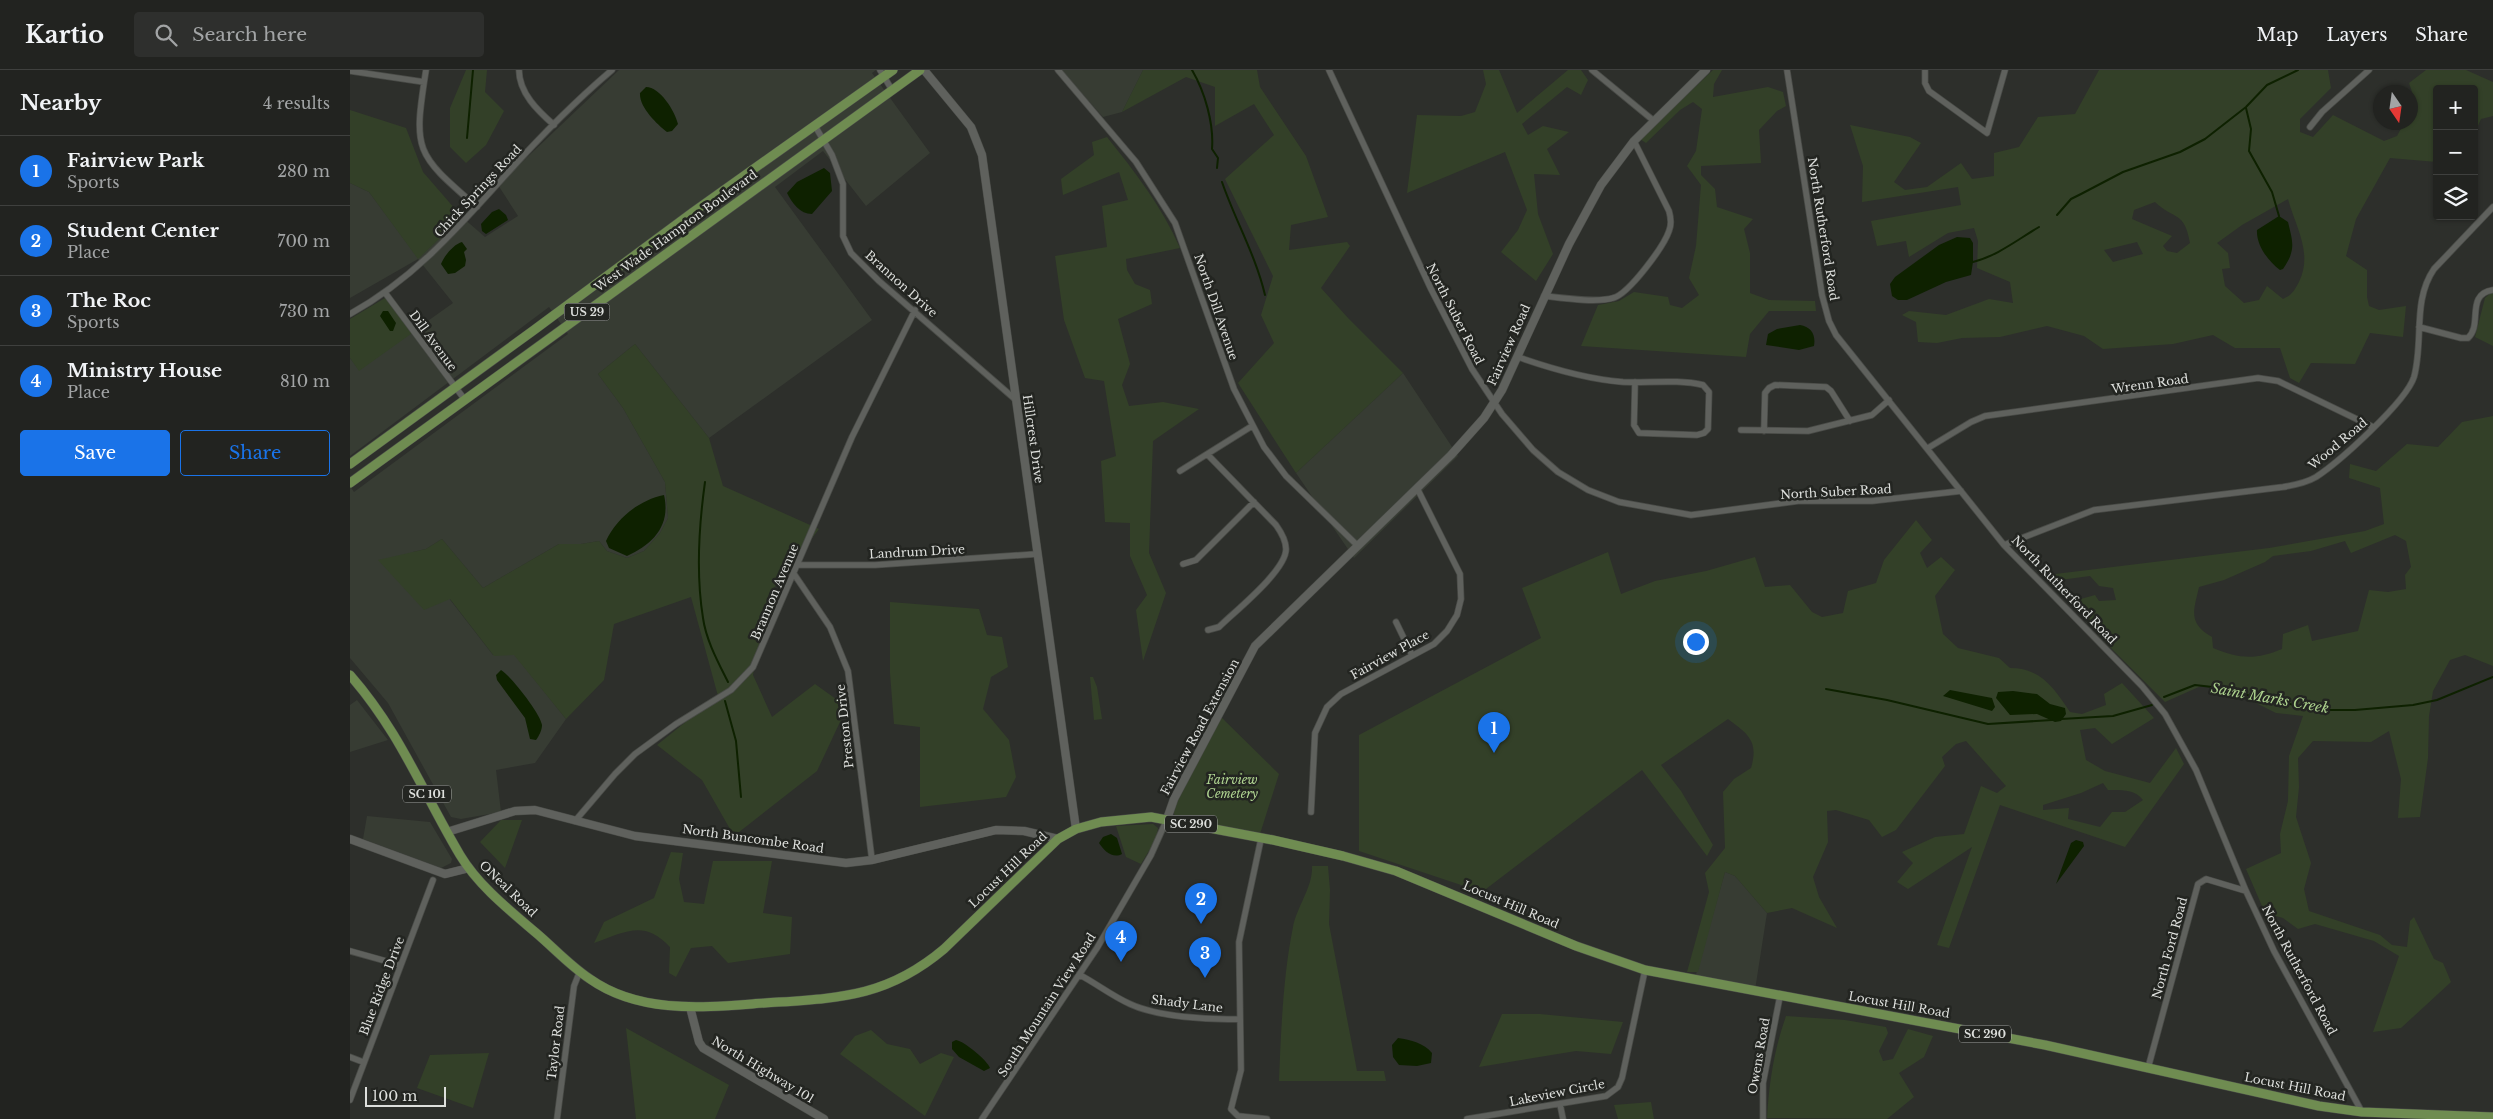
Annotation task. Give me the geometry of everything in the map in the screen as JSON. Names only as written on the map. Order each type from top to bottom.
[{"type":"main road","name":"West Wade Hampton Boulevard","points":[[350,464],[693,212],[815,126],[882,73],[893,70]]},
{"type":"main road","name":"West Wade Hampton Boulevard","points":[[350,483],[920,70]]},
{"type":"main road","name":"SC 101","points":[[350,675],[386,719],[447,832],[469,868]]},
{"type":"main road","name":"Locust Hill Road","points":[[580,971],[594,982],[623,997],[652,1005],[690,1006],[830,998],[862,993],[892,983],[922,967],[944,949],[1058,839],[1076,829],[1128,818],[1151,816],[1343,856],[1396,871],[1576,946],[1645,970],[2045,1045],[2364,1116],[2493,1117]]},
{"type":"main road","name":"ONeal Road","points":[[469,868],[492,894],[580,971]]},
{"type":"street","points":[[426,70],[419,130],[423,152],[442,177],[476,207]]},
{"type":"street","points":[[519,70],[520,83],[525,92],[554,125]]},
{"type":"street","name":"Chick Springs Road","points":[[350,314],[386,294],[428,258],[554,125],[612,70]]},
{"type":"street","name":"Hillcrest Drive","points":[[924,70],[971,127],[981,148],[1076,829]]},
{"type":"street","name":"North Dill Avenue","points":[[1058,70],[1136,162],[1175,223],[1234,389],[1252,426],[1274,462],[1358,546]]},
{"type":"street","name":"North Suber Road","points":[[1328,70],[1440,308],[1472,369],[1494,403],[1533,450],[1558,472],[1599,495],[1640,507],[1679,514],[1702,515],[1798,501],[1872,501],[1961,491]]},
{"type":"street","points":[[1592,70],[1654,121]]},
{"type":"street","name":"Fairview Road","points":[[1255,646],[1466,440],[1494,403],[1518,357],[1544,296],[1591,200],[1634,141],[1706,70]]},
{"type":"street","name":"North Rutherford Road","points":[[1787,70],[1824,308],[1836,335],[2004,545],[2142,686],[2165,714],[2196,770],[2246,891],[2274,951],[2364,1116]]},
{"type":"street","points":[[1925,70],[1925,83],[1929,91],[1987,132],[2005,70]]},
{"type":"street","points":[[2310,127],[2322,112],[2369,70]]},
{"type":"street","points":[[350,71],[424,82]]},
{"type":"street","points":[[882,73],[892,90]]},
{"type":"street","name":"Brannon Drive","points":[[815,126],[832,155],[843,184],[843,232],[847,247],[879,281],[915,310],[1016,400]]},
{"type":"street","points":[[1544,296],[1604,300],[1619,296],[1628,289],[1666,238],[1671,224],[1669,211],[1634,141]]},
{"type":"street","name":"Wood Road","points":[[2004,545],[2094,510],[2283,487],[2302,483],[2326,470],[2373,427],[2401,398],[2411,384],[2415,369],[2418,327],[2424,289],[2430,274],[2493,207]]},
{"type":"street","points":[[2418,327],[2461,338],[2468,338],[2472,333],[2476,305],[2480,296],[2484,292],[2493,290]]},
{"type":"street","name":"Dill Avenue","points":[[386,294],[454,388],[465,400]]},
{"type":"street","name":"Brannon Avenue","points":[[575,821],[615,774],[635,754],[676,724],[731,690],[746,676],[758,656],[852,437],[915,310]]},
{"type":"street","points":[[1518,357],[1576,375],[1634,382],[1703,385],[1708,392],[1707,430],[1697,435],[1639,433],[1634,425],[1634,382]]},
{"type":"street","name":"Wrenn Road","points":[[1928,448],[1971,422],[1985,416],[2258,378],[2278,381],[2373,427]]},
{"type":"street","points":[[1764,431],[1765,393],[1775,385],[1826,387],[1831,391],[1850,421]]},
{"type":"street","points":[[1741,430],[1808,432],[1872,415],[1889,400]]},
{"type":"street","points":[[1180,471],[1252,426]]},
{"type":"street","points":[[1208,455],[1282,533],[1286,550],[1283,560],[1269,578],[1219,627],[1208,630]]},
{"type":"street","name":"Fairview Place","points":[[1311,812],[1314,741],[1323,713],[1341,694],[1434,644],[1447,631],[1459,609],[1462,587],[1458,566],[1417,488]]},
{"type":"street","points":[[1183,564],[1196,560],[1254,502]]},
{"type":"street","name":"Landrum Drive","points":[[798,565],[875,565],[1037,554]]},
{"type":"street","name":"Preston Drive","points":[[794,574],[830,626],[848,671],[872,860]]},
{"type":"street","points":[[1396,622],[1412,655]]},
{"type":"street","name":"Fairview Road Extension","points":[[1167,819],[1174,800],[1255,646]]},
{"type":"street","name":"North Buncombe Road","points":[[447,832],[479,820],[525,810],[545,811],[575,821],[635,836],[818,861],[855,863],[996,830],[1024,830],[1058,839]]},
{"type":"street","name":"South Mountain View Road","points":[[982,1119],[1080,975],[1133,888],[1167,819]]},
{"type":"street","points":[[1261,839],[1239,942],[1241,1070],[1231,1109],[1238,1116],[1267,1119]]},
{"type":"street","name":"ONeal Road","points":[[350,840],[444,874],[469,868]]},
{"type":"street","name":"North Ford Road","points":[[2148,1068],[2198,884],[2206,879],[2246,891]]},
{"type":"street","name":"Blue Ridge Drive","points":[[350,1100],[433,880]]},
{"type":"street","points":[[350,951],[400,965]]},
{"type":"street","name":"Lakeview Circle","points":[[1467,1119],[1606,1096],[1618,1087],[1622,1078],[1645,970]]},
{"type":"street","name":"Taylor Road","points":[[557,1119],[574,986],[580,971]]},
{"type":"street","name":"Shady Lane","points":[[1080,975],[1125,1002],[1141,1008],[1209,1018],[1240,1019]]},
{"type":"street","name":"Owens Road","points":[[1763,1119],[1763,1083],[1780,996]]},
{"type":"street","name":"North Highway 101","points":[[690,1006],[698,1042],[703,1048],[824,1119]]},
{"type":"street","points":[[350,1057],[364,1062]]},
{"type":"street","points":[[1560,1104],[1563,1119]]},
{"type":"shaded area","points":[[619,70],[876,70],[872,73],[930,153],[866,206],[823,151],[775,187],[872,320],[709,438],[635,344],[598,374],[623,408],[665,482],[668,518],[660,533],[644,551],[627,558],[607,551],[599,541],[581,544],[559,544],[483,588],[442,539],[426,549],[413,552],[493,655],[514,654],[566,719],[535,763],[496,770],[501,812],[461,819],[451,817],[388,703],[350,658],[350,486],[354,492],[568,334],[549,307],[350,456],[350,358],[359,370],[453,303],[418,259],[350,298],[350,183],[369,192],[418,258],[462,217],[485,237],[518,216],[498,185]]},
{"type":"shaded area","points":[[1061,70],[1143,70],[1122,112],[1103,117]]},
{"type":"shaded area","points":[[646,87],[661,95],[674,113],[678,124],[672,131],[667,132],[654,120],[642,104],[640,93]]},
{"type":"shaded area","points":[[824,168],[830,173],[832,191],[812,214],[808,214],[794,204],[787,193],[797,182]]},
{"type":"shaded area","points":[[499,209],[506,215],[508,220],[486,234],[482,231],[481,224],[492,212]]},
{"type":"shaded area","points":[[2279,216],[2288,222],[2292,246],[2290,257],[2283,269],[2280,270],[2264,252],[2257,236],[2257,230]]},
{"type":"shaded area","points":[[1957,237],[1970,238],[1973,243],[1971,275],[1946,282],[1907,300],[1898,300],[1892,296],[1890,284],[1895,277],[1939,245]]},
{"type":"shaded area","points":[[462,242],[467,249],[464,252],[465,266],[455,273],[448,274],[441,264],[444,257],[456,245]]},
{"type":"shaded area","points":[[383,311],[388,311],[396,323],[393,331],[390,331],[380,316]]},
{"type":"shaded area","points":[[1800,325],[1807,327],[1812,332],[1814,346],[1799,350],[1766,345],[1768,334],[1777,329]]},
{"type":"shaded area","points":[[1403,373],[1458,456],[1354,558],[1296,473]]},
{"type":"shaded area","points":[[664,495],[665,516],[658,533],[652,540],[627,556],[609,548],[606,541],[622,518],[646,501]]},
{"type":"shaded area","points":[[501,670],[524,695],[540,720],[542,725],[536,740],[530,739],[525,718],[497,680],[496,675]]},
{"type":"shaded area","points":[[1950,690],[1992,698],[1995,707],[1992,711],[1943,696]]},
{"type":"shaded area","points":[[2013,691],[2037,694],[2050,704],[2065,708],[2066,714],[2061,721],[2055,722],[2037,714],[2010,715],[1996,698],[1998,692]]},
{"type":"shaded area","points":[[357,700],[388,740],[350,752],[350,705]]},
{"type":"shaded area","points":[[367,816],[430,822],[452,859],[451,863],[441,868],[363,839]]},
{"type":"shaded area","points":[[1111,834],[1117,838],[1122,854],[1112,855],[1103,849],[1099,843],[1103,837]]},
{"type":"shaded area","points":[[2076,840],[2083,842],[2084,846],[2056,884],[2071,843]]},
{"type":"shaded area","points":[[1725,872],[1735,876],[1767,913],[1755,990],[1695,978]]},
{"type":"shaded area","points":[[1398,1038],[1421,1044],[1425,1047],[1432,1053],[1431,1063],[1417,1066],[1399,1065],[1393,1057],[1392,1045]]},
{"type":"shaded area","points":[[956,1040],[975,1052],[990,1068],[984,1071],[959,1057],[952,1049],[952,1042]]},
{"type":"green space","points":[[466,70],[487,70],[485,92],[504,111],[486,145],[466,163],[450,147],[450,108]]},
{"type":"green space","points":[[1143,70],[1257,70],[1260,87],[1306,156],[1328,217],[1291,225],[1289,250],[1347,242],[1350,246],[1321,288],[1403,373],[1296,473],[1238,383],[1274,343],[1261,315],[1273,276],[1225,179],[1274,135],[1254,104],[1215,126],[1215,87],[1186,77],[1122,112]]},
{"type":"green space","points":[[1483,70],[1499,70],[1517,113],[1568,70],[1581,70],[1588,80],[1581,95],[1567,87],[1522,124],[1528,135],[1543,126],[1569,132],[1547,149],[1560,175],[1534,174],[1538,214],[1553,254],[1536,281],[1501,252],[1518,230],[1527,210],[1505,152],[1407,193],[1417,115],[1461,116],[1475,112],[1486,84]]},
{"type":"green space","points":[[1713,70],[1722,70],[1714,84],[1713,97],[1768,87],[1783,92],[1786,106],[1777,111],[1759,130],[1761,163],[1701,166],[1701,175],[1715,189],[1717,207],[1753,219],[1744,229],[1750,253],[1750,293],[1769,300],[1815,301],[1816,311],[1769,311],[1750,334],[1746,357],[1581,346],[1598,305],[1619,301],[1634,292],[1668,297],[1670,305],[1682,308],[1699,295],[1689,278],[1696,246],[1701,185],[1687,166],[1696,151],[1702,109],[1693,102],[1680,110],[1646,143],[1640,139]]},
{"type":"green space","points":[[2099,70],[2328,70],[2331,88],[2300,119],[2300,132],[2313,137],[2333,115],[2384,141],[2397,136],[2400,130],[2418,130],[2418,85],[2410,85],[2409,83],[2426,70],[2466,70],[2493,82],[2493,116],[2481,119],[2478,126],[2478,85],[2433,85],[2433,162],[2390,158],[2356,219],[2346,256],[2367,270],[2369,306],[2379,310],[2406,306],[2403,337],[2370,333],[2355,364],[2311,363],[2299,383],[2290,378],[2280,348],[2235,348],[2213,335],[2173,344],[2103,349],[2084,336],[2047,326],[2000,337],[1962,338],[1937,343],[1918,342],[1916,322],[1902,315],[1909,311],[1946,315],[1989,299],[2013,303],[2010,282],[1977,268],[1978,241],[1974,228],[1948,233],[1909,257],[1906,241],[1877,246],[1871,221],[1961,205],[1958,187],[1862,202],[1863,166],[1850,125],[1910,137],[1921,143],[1894,182],[1905,190],[1927,187],[1961,163],[1972,179],[1994,176],[1994,153],[2019,147],[2038,117],[2075,114]],"holes":[[[2288,199],[2304,251],[2303,271],[2299,282],[2289,296],[2283,299],[2267,286],[2259,300],[2244,303],[2225,286],[2222,269],[2230,268],[2228,253],[2217,243],[2242,225]],[[2155,202],[2178,217],[2185,225],[2188,233],[2190,243],[2177,253],[2167,251],[2163,246],[2172,236],[2132,219],[2134,210]],[[2137,242],[2143,254],[2113,262],[2104,250]]]},
{"type":"green space","points":[[350,110],[406,128],[423,172],[462,217],[418,259],[369,192],[350,183]]},
{"type":"green space","points":[[1107,137],[1156,204],[1180,248],[1126,259],[1127,270],[1135,284],[1150,290],[1152,304],[1118,319],[1130,364],[1122,385],[1129,406],[1163,402],[1199,409],[1153,441],[1149,553],[1166,593],[1143,661],[1136,610],[1147,595],[1130,556],[1130,523],[1105,522],[1101,461],[1116,456],[1104,381],[1085,378],[1064,320],[1055,256],[1107,247],[1102,206],[1128,200],[1119,172],[1063,195],[1061,179],[1094,155],[1092,142]]},
{"type":"green space","points":[[2493,291],[2493,346],[2475,337],[2485,298]]},
{"type":"green space","points":[[390,295],[415,331],[359,371],[350,358],[350,319]]},
{"type":"green space","points":[[635,344],[709,438],[723,486],[819,529],[768,596],[753,675],[772,717],[815,684],[847,707],[817,771],[734,836],[702,780],[657,745],[718,696],[691,597],[614,624],[604,680],[566,719],[514,655],[494,656],[450,599],[424,610],[378,560],[426,549],[442,539],[483,588],[559,544],[581,544],[599,541],[607,551],[627,558],[644,551],[660,533],[668,518],[665,482],[623,408],[598,374]]},
{"type":"green space","points":[[2493,416],[2493,666],[2465,655],[2450,660],[2433,691],[2429,716],[2428,758],[2420,817],[2398,818],[2401,779],[2389,731],[2371,742],[2313,741],[2298,758],[2299,787],[2296,817],[2311,863],[2304,889],[2309,911],[2380,935],[2392,945],[2407,947],[2410,921],[2414,917],[2434,959],[2443,963],[2451,982],[2401,1028],[2373,1032],[2399,956],[2374,941],[2315,924],[2298,929],[2283,918],[2265,913],[2246,869],[2281,853],[2280,834],[2288,801],[2289,756],[2303,716],[2276,713],[2252,701],[2234,686],[2201,686],[2165,702],[2108,645],[2070,602],[2095,595],[2099,601],[2116,600],[2113,588],[2099,586],[2090,576],[2060,580],[2047,575],[2269,548],[2365,531],[2384,524],[2380,488],[2349,478],[2350,464],[2376,471],[2407,444],[2438,447],[2462,422]],"holes":[[[2395,535],[2406,541],[2411,567],[2405,575],[2406,589],[2388,592],[2369,590],[2358,631],[2312,641],[2308,625],[2283,634],[2282,649],[2273,653],[2248,657],[2213,648],[2212,637],[2204,632],[2196,621],[2194,609],[2199,587],[2224,580],[2265,562],[2273,556],[2311,551],[2345,541],[2351,553]]]},
{"type":"green space","points":[[1916,520],[1932,540],[1920,553],[1927,568],[1941,557],[1955,570],[1935,596],[1943,634],[1958,648],[1999,658],[2010,668],[2030,671],[2046,681],[2070,712],[2082,714],[2106,705],[2104,694],[2122,683],[2154,718],[2112,744],[2095,728],[2080,730],[2086,760],[2105,771],[2150,783],[2176,748],[2184,764],[2125,847],[2000,805],[1949,948],[1937,945],[1972,847],[1908,889],[1897,882],[1913,863],[1902,852],[1935,837],[1964,834],[1981,786],[1997,793],[2006,786],[1966,741],[1956,744],[1942,757],[1945,766],[1896,830],[1882,837],[1869,820],[1836,810],[1827,811],[1828,842],[1813,877],[1819,897],[1837,928],[1792,908],[1767,913],[1735,876],[1725,872],[1698,972],[1687,972],[1709,892],[1705,873],[1725,848],[1723,792],[1734,779],[1751,768],[1753,759],[1754,751],[1750,739],[1728,719],[1661,765],[1681,791],[1713,845],[1707,856],[1642,770],[1482,892],[1359,851],[1359,735],[1541,638],[1522,588],[1608,552],[1621,594],[1655,581],[1706,571],[1755,557],[1765,587],[1790,585],[1812,612],[1822,617],[1843,613],[1848,591],[1876,583],[1884,560]],"holes":[[[2103,783],[2108,790],[2132,792],[2143,800],[2125,812],[2112,812],[2100,827],[2068,819],[2069,808],[2043,810],[2043,805],[2081,793]]]},
{"type":"green space","points":[[890,602],[979,609],[987,635],[1002,637],[1008,667],[991,677],[983,709],[1009,740],[1016,777],[1006,797],[920,807],[920,727],[894,724],[890,673]]},
{"type":"green space","points":[[1090,677],[1093,677],[1097,687],[1102,719],[1094,720]]},
{"type":"green space","name":"Fairview Cemetery","points":[[1221,717],[1279,774],[1260,834],[1178,819],[1174,814],[1174,806]]},
{"type":"green space","points":[[501,820],[522,820],[505,868],[480,842]]},
{"type":"green space","points":[[1153,824],[1158,828],[1156,839],[1141,864],[1126,857],[1116,826]]},
{"type":"green space","points":[[671,852],[683,853],[679,879],[684,902],[704,904],[713,861],[772,861],[763,913],[792,917],[790,954],[728,963],[712,946],[691,948],[676,977],[669,973],[670,947],[661,938],[652,933],[634,930],[594,943],[604,922],[654,898]]},
{"type":"green space","points":[[1312,866],[1328,866],[1330,890],[1329,924],[1357,1071],[1384,1071],[1386,1081],[1279,1081],[1287,965],[1295,919],[1310,881]]},
{"type":"green space","points":[[1502,1014],[1540,1014],[1623,1022],[1611,1054],[1576,1051],[1479,1067]]},
{"type":"green space","points":[[1786,1016],[1845,1020],[1886,1027],[1888,1033],[1879,1051],[1883,1061],[1893,1059],[1908,1029],[1933,1036],[1924,1057],[1899,1073],[1914,1097],[1887,1119],[1767,1118],[1773,1067],[1778,1041]]},
{"type":"green space","points":[[626,1028],[729,1085],[715,1119],[636,1119]]},
{"type":"green space","points":[[871,1030],[887,1044],[910,1049],[920,1064],[941,1053],[954,1057],[925,1116],[840,1054],[855,1036]]},
{"type":"green space","points":[[489,1053],[473,1108],[417,1088],[430,1055]]},
{"type":"green space","points":[[1651,1102],[1654,1119],[1618,1119],[1614,1105]]},
{"type":"waterway","points":[[467,138],[473,70]]},
{"type":"waterway","points":[[1192,70],[1208,108],[1212,129],[1212,149],[1218,158],[1217,168]]},
{"type":"waterway","points":[[2057,215],[2071,199],[2123,172],[2180,152],[2205,139],[2246,107],[2267,85],[2298,70]]},
{"type":"waterway","points":[[2246,108],[2251,129],[2249,151],[2272,192],[2279,216]]},
{"type":"waterway","points":[[1222,182],[1251,252],[1265,295]]},
{"type":"waterway","points":[[1973,262],[1999,252],[2039,227]]},
{"type":"waterway","points":[[705,482],[699,550],[701,602],[707,634],[728,682]]},
{"type":"waterway","name":"Saint Marks Creek","points":[[2164,697],[2195,685],[2221,688],[2319,710],[2355,710],[2413,705],[2437,700],[2493,677]]},
{"type":"waterway","name":"Saint Marks Creek","points":[[1826,689],[1887,700],[1988,724],[2052,720]]},
{"type":"waterway","points":[[725,701],[736,741],[741,797]]},
{"type":"waterway","name":"Saint Marks Creek","points":[[2061,719],[2113,716],[2152,705]]},
{"type":"place","name":"Fairview Park","points":[[1494,753]]},
{"type":"place","name":"Student Center","points":[[1201,924]]},
{"type":"place","name":"Ministry House","points":[[1121,962]]},
{"type":"place","name":"The Roc","points":[[1205,978]]}]
